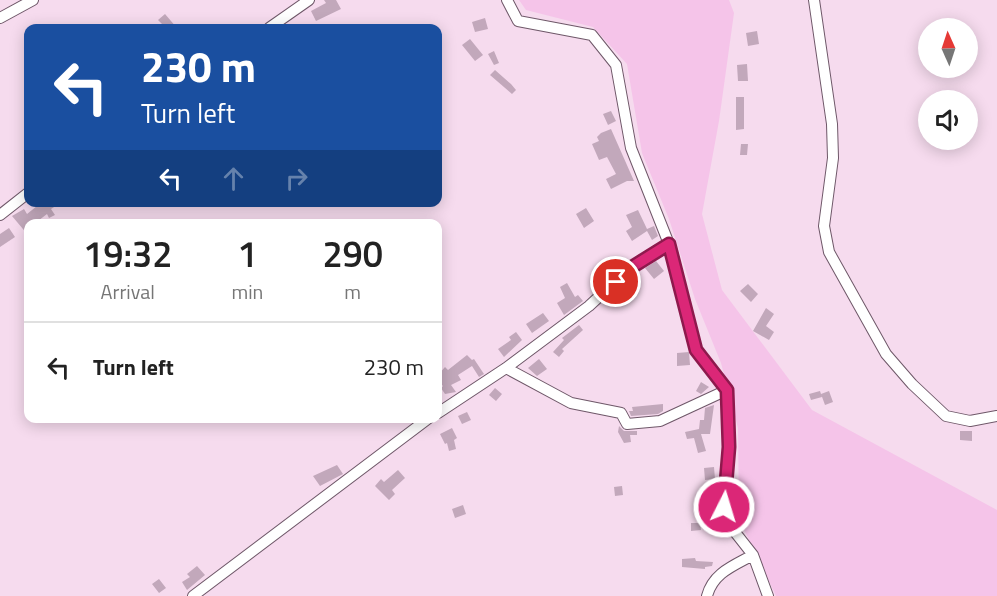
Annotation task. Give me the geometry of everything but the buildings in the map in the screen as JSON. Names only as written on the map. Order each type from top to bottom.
[{"type":"street","points":[[0,18],[33,0]]},
{"type":"street","points":[[276,24],[309,0]]},
{"type":"street","points":[[507,0],[518,21],[592,36],[616,65],[632,148],[669,244],[696,350],[727,390],[729,447],[724,507],[727,522],[735,536],[753,555],[768,596]]},
{"type":"street","points":[[814,0],[832,124],[833,158],[824,226],[828,252],[886,354],[912,384],[946,416],[970,421],[997,416]]},
{"type":"street","points":[[0,215],[24,196]]},
{"type":"street","points":[[442,410],[506,368],[588,306],[629,269],[669,244]]},
{"type":"street","points":[[506,368],[571,403],[621,413],[627,424],[660,421],[727,390]]},
{"type":"street","points":[[193,596],[422,423]]},
{"type":"street","points":[[707,596],[710,583],[720,573],[753,555]]},
{"type":"shaded area","points":[[519,0],[729,0],[734,13],[719,121],[702,214],[722,290],[812,410],[997,510],[997,596],[776,596],[739,519],[738,428],[721,363],[695,299],[669,219],[642,153],[627,64],[593,27],[526,10]]},
{"type":"route","points":[[616,282],[629,269],[669,244],[696,350],[727,390],[729,447],[724,507]]}]
